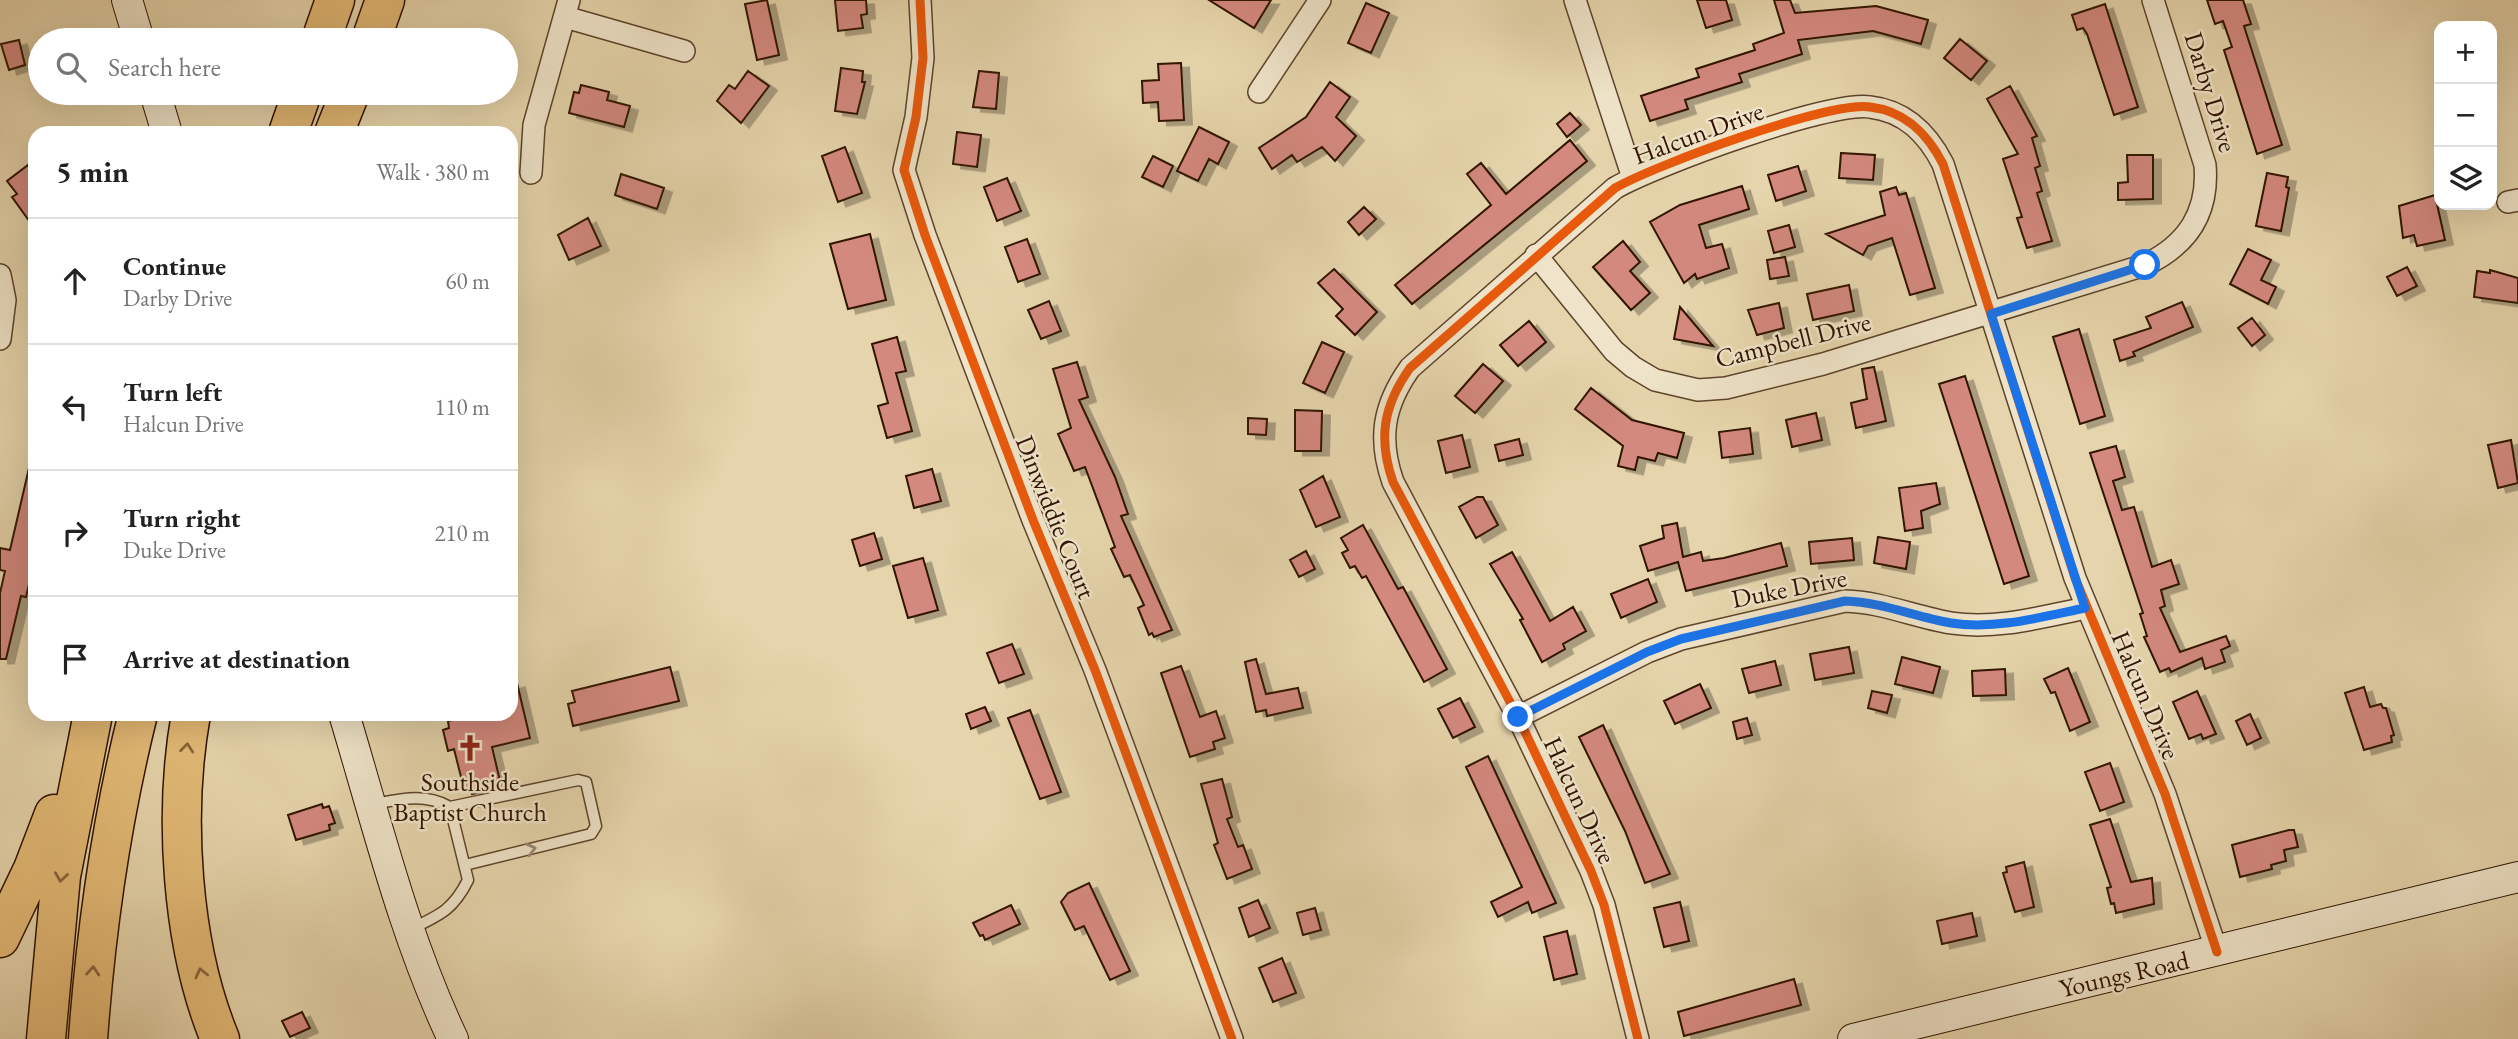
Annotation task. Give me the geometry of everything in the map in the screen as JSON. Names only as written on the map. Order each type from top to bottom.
[{"type":"highway","points":[[325,28],[335,0]]},
{"type":"highway","points":[[290,126],[298,105]]},
{"type":"highway","points":[[337,126],[345,105]]},
{"type":"highway","points":[[351,126],[357,105]]},
{"type":"highway","points":[[0,938],[33,869],[90,721]]},
{"type":"highway","points":[[46,1039],[61,876],[92,721]]},
{"type":"highway","points":[[88,1039],[93,966],[113,822],[136,721]]},
{"type":"highway","points":[[190,721],[183,789],[185,880],[202,980],[220,1039]]},
{"type":"street","points":[[127,0],[135,28]]},
{"type":"street","name":"Dinwiddie Court","points":[[920,0],[923,58],[916,117],[904,170],[925,235],[1033,520],[1095,670],[1232,1039]]},
{"type":"street","points":[[1259,93],[1320,0]]},
{"type":"street","name":"Halcun Drive","points":[[1575,0],[1633,178]]},
{"type":"street","name":"Darby Drive","points":[[1991,314],[2145,265],[2176,247],[2198,218],[2205,199],[2204,165],[2153,0]]},
{"type":"street","points":[[531,173],[534,125],[567,8],[684,51]]},
{"type":"street","points":[[159,105],[165,126]]},
{"type":"street","name":"Halcun Drive","points":[[1639,1039],[1604,905],[1518,717],[1393,482],[1382,437],[1390,400],[1409,368],[1585,211],[1633,178],[1838,109],[1869,106],[1889,111],[1923,132],[1938,154],[2085,608],[2155,770],[2217,952]]},
{"type":"street","name":"Campbell Drive","points":[[1536,256],[1614,351],[1655,380],[1687,389],[1726,388],[1823,364],[1991,314]]},
{"type":"street","points":[[0,275],[5,300],[0,339]]},
{"type":"street","name":"Duke Drive","points":[[1518,717],[1647,652],[1681,639],[1834,604],[1867,602],[1922,618],[1978,624],[2031,620],[2085,608]]},
{"type":"street","points":[[346,721],[410,929],[434,999],[453,1039]]},
{"type":"street","name":"Youngs Road","points":[[1853,1039],[1917,1031],[2518,877]]},
{"type":"lane","points":[[371,804],[419,797],[439,801],[450,807],[578,780],[586,782],[596,826],[591,834],[465,865]]},
{"type":"lane","points":[[410,929],[444,914],[458,900],[468,880],[450,807]]},
{"type":"building","points":[[767,0],[779,55],[757,60],[745,4]]},
{"type":"building","points":[[835,0],[866,0],[867,14],[861,15],[863,28],[838,31]]},
{"type":"building","points":[[1209,0],[1271,0],[1254,28]]},
{"type":"building","points":[[1697,0],[1726,0],[1732,20],[1706,28]]},
{"type":"building","points":[[1774,0],[1790,0],[1795,13],[1876,6],[1928,20],[1921,44],[1873,31],[1798,40],[1802,54],[1739,74],[1742,82],[1685,100],[1688,109],[1650,121],[1641,96],[1699,77],[1696,69],[1755,50],[1753,44],[1784,33]]},
{"type":"building","points":[[2207,0],[2243,0],[2251,24],[2244,26],[2282,145],[2257,154],[2224,50],[2232,47],[2223,21],[2215,24]]},
{"type":"building","points":[[1366,3],[1389,13],[1371,53],[1348,43]]},
{"type":"building","points":[[2105,4],[2138,107],[2114,115],[2087,34],[2083,28],[2077,30],[2072,15]]},
{"type":"building","points":[[1960,39],[1987,61],[1971,80],[1944,58]]},
{"type":"building","points":[[19,40],[25,65],[9,70],[1,44]]},
{"type":"building","points":[[1181,63],[1184,120],[1159,121],[1158,102],[1143,103],[1142,81],[1159,80],[1158,64]]},
{"type":"building","points":[[841,68],[863,71],[862,82],[865,82],[857,114],[835,111]]},
{"type":"building","points":[[748,71],[769,86],[741,123],[717,101],[729,85],[735,89]]},
{"type":"building","points":[[979,71],[999,73],[996,109],[973,107]]},
{"type":"building","points":[[1330,82],[1350,97],[1336,117],[1356,136],[1335,161],[1322,147],[1297,162],[1292,155],[1272,169],[1259,148],[1306,117]]},
{"type":"building","points":[[581,85],[609,92],[607,100],[630,106],[624,127],[569,113],[574,92],[579,93]]},
{"type":"building","points":[[2010,86],[2037,136],[2032,138],[2040,166],[2035,168],[2042,191],[2037,193],[2052,241],[2027,248],[2017,218],[2022,217],[2003,159],[2018,154],[1987,99]]},
{"type":"building","points":[[1570,113],[1581,125],[1567,137],[1557,124]]},
{"type":"building","points":[[1199,127],[1229,142],[1218,164],[1209,159],[1198,181],[1177,171]]},
{"type":"building","points":[[957,132],[981,135],[977,167],[953,164]]},
{"type":"building","points":[[1570,140],[1587,161],[1412,304],[1395,285],[1491,205],[1467,174],[1481,163],[1506,194]]},
{"type":"building","points":[[845,147],[862,193],[838,202],[822,156]]},
{"type":"building","points":[[1841,153],[1875,155],[1873,180],[1839,178]]},
{"type":"building","points":[[2127,155],[2153,155],[2153,199],[2118,200],[2118,183],[2128,182]]},
{"type":"building","points":[[1153,156],[1173,166],[1163,187],[1142,177]]},
{"type":"building","points":[[28,165],[28,219],[12,197],[17,194],[7,181]]},
{"type":"building","points":[[1798,166],[1806,191],[1776,201],[1768,175]]},
{"type":"building","points":[[2267,173],[2288,177],[2286,187],[2289,188],[2281,231],[2256,226]]},
{"type":"building","points":[[621,174],[664,188],[657,209],[615,195]]},
{"type":"building","points":[[1007,178],[1021,211],[997,221],[984,187]]},
{"type":"building","points":[[1742,186],[1749,209],[1699,225],[1706,248],[1722,244],[1729,268],[1697,279],[1695,274],[1684,283],[1650,222],[1680,205]]},
{"type":"building","points":[[1896,187],[1899,195],[1906,193],[1935,288],[1910,295],[1892,238],[1868,246],[1863,255],[1826,234],[1885,215],[1880,192]]},
{"type":"building","points":[[2434,195],[2434,210],[2438,210],[2445,240],[2417,246],[2414,235],[2403,238],[2399,206]]},
{"type":"building","points":[[1364,207],[1376,219],[1359,235],[1348,222]]},
{"type":"building","points":[[588,218],[601,246],[569,260],[558,235]]},
{"type":"building","points":[[1789,225],[1795,247],[1774,253],[1768,231]]},
{"type":"building","points":[[870,234],[886,300],[848,309],[830,244]]},
{"type":"building","points":[[1027,239],[1040,274],[1018,282],[1005,247]]},
{"type":"building","points":[[1623,241],[1640,262],[1630,271],[1650,293],[1631,310],[1593,267]]},
{"type":"building","points":[[2248,249],[2271,260],[2261,280],[2276,287],[2268,304],[2230,284]]},
{"type":"building","points":[[1785,257],[1789,276],[1770,279],[1767,260]]},
{"type":"building","points":[[2407,267],[2417,286],[2397,296],[2387,277]]},
{"type":"building","points":[[1334,269],[1377,312],[1355,335],[1336,316],[1343,309],[1318,283]]},
{"type":"building","points":[[2490,270],[2518,278],[2518,303],[2474,297],[2477,271],[2490,273]]},
{"type":"building","points":[[1849,285],[1854,311],[1813,320],[1807,294]]},
{"type":"building","points":[[1049,301],[1061,331],[1041,339],[1028,310]]},
{"type":"building","points":[[2182,302],[2193,327],[2133,352],[2135,356],[2120,361],[2114,340],[2151,328],[2146,317]]},
{"type":"building","points":[[1779,303],[1784,328],[1757,335],[1748,310]]},
{"type":"building","points":[[1680,307],[1713,346],[1674,339]]},
{"type":"building","points":[[2252,318],[2265,335],[2252,346],[2238,328]]},
{"type":"building","points":[[1529,321],[1546,342],[1518,366],[1500,345]]},
{"type":"building","points":[[2079,329],[2105,416],[2080,424],[2053,337]]},
{"type":"building","points":[[897,337],[906,371],[896,373],[912,431],[887,438],[878,406],[888,403],[872,344]]},
{"type":"building","points":[[1322,342],[1344,352],[1325,393],[1303,383]]},
{"type":"building","points":[[1077,362],[1088,397],[1079,400],[1115,477],[1128,514],[1121,516],[1172,630],[1154,637],[1152,633],[1149,635],[1138,608],[1144,605],[1130,575],[1124,577],[1111,549],[1115,547],[1085,467],[1074,471],[1058,434],[1071,428],[1053,369]]},
{"type":"building","points":[[1483,364],[1503,381],[1475,413],[1455,396]]},
{"type":"building","points":[[1874,367],[1886,421],[1856,428],[1851,403],[1867,399],[1862,369]]},
{"type":"building","points":[[1965,376],[2029,576],[2004,584],[1939,384]]},
{"type":"building","points":[[1591,388],[1632,420],[1684,433],[1677,458],[1658,453],[1655,461],[1638,457],[1635,470],[1618,466],[1623,446],[1575,409]]},
{"type":"building","points":[[1295,410],[1322,411],[1321,451],[1295,451]]},
{"type":"building","points":[[1816,413],[1822,440],[1792,447],[1786,420]]},
{"type":"building","points":[[1248,418],[1267,419],[1266,435],[1248,434]]},
{"type":"building","points":[[1750,428],[1753,454],[1722,458],[1719,432]]},
{"type":"building","points":[[1462,435],[1470,467],[1446,473],[1438,441]]},
{"type":"building","points":[[1519,439],[1523,455],[1499,461],[1495,445]]},
{"type":"building","points":[[2511,440],[2518,483],[2498,488],[2488,445]]},
{"type":"building","points":[[2116,446],[2125,477],[2113,481],[2122,510],[2134,507],[2152,567],[2171,560],[2179,584],[2161,590],[2165,606],[2160,608],[2180,652],[2226,636],[2230,646],[2221,650],[2225,662],[2205,669],[2202,658],[2171,672],[2169,668],[2160,672],[2144,637],[2147,636],[2140,614],[2143,613],[2090,453]]},
{"type":"building","points":[[932,469],[941,501],[914,508],[906,476]]},
{"type":"building","points":[[28,472],[28,589],[26,597],[21,596],[6,659],[0,659],[0,593],[5,571],[0,570],[0,548],[10,550]]},
{"type":"building","points":[[1323,476],[1340,517],[1316,527],[1300,490]]},
{"type":"building","points":[[1936,483],[1940,504],[1921,511],[1923,528],[1905,531],[1899,488]]},
{"type":"building","points":[[1477,497],[1483,497],[1498,525],[1476,538],[1459,507]]},
{"type":"building","points":[[1677,523],[1683,557],[1701,552],[1703,561],[1724,558],[1781,543],[1787,566],[1686,591],[1678,562],[1648,571],[1640,546],[1664,538],[1662,526]]},
{"type":"building","points":[[1363,525],[1398,589],[1403,587],[1447,669],[1424,682],[1366,576],[1362,578],[1355,566],[1350,568],[1342,553],[1348,550],[1341,538]]},
{"type":"building","points":[[874,533],[882,559],[860,566],[852,540]]},
{"type":"building","points":[[1878,537],[1910,542],[1906,569],[1874,563]]},
{"type":"building","points":[[1852,538],[1854,560],[1811,564],[1809,542]]},
{"type":"building","points":[[1306,551],[1315,569],[1299,577],[1290,560]]},
{"type":"building","points":[[1512,552],[1550,621],[1573,607],[1586,631],[1563,644],[1565,649],[1542,662],[1520,620],[1523,619],[1490,564]]},
{"type":"building","points":[[923,558],[938,610],[908,618],[893,566]]},
{"type":"building","points":[[1648,579],[1657,602],[1621,618],[1611,594]]},
{"type":"building","points":[[1012,644],[1024,674],[999,683],[987,653]]},
{"type":"building","points":[[1849,647],[1854,673],[1815,680],[1810,654]]},
{"type":"building","points":[[1902,657],[1940,667],[1933,693],[1895,684]]},
{"type":"building","points":[[1256,659],[1266,694],[1298,688],[1303,708],[1267,716],[1266,710],[1256,712],[1245,662]]},
{"type":"building","points":[[1775,661],[1781,685],[1749,693],[1742,669]]},
{"type":"building","points":[[1181,666],[1200,717],[1216,711],[1225,738],[1213,742],[1215,749],[1190,757],[1161,673]]},
{"type":"building","points":[[670,667],[679,701],[573,726],[568,704],[575,702],[572,691]]},
{"type":"building","points":[[2068,668],[2090,722],[2070,731],[2055,692],[2051,693],[2044,679]]},
{"type":"building","points":[[2005,669],[2006,695],[1973,696],[1972,671]]},
{"type":"building","points":[[1700,684],[1711,708],[1675,724],[1664,701]]},
{"type":"building","name":"Southside Baptist Church","points":[[518,687],[530,738],[492,747],[500,781],[494,782],[495,789],[472,794],[471,788],[464,789],[454,749],[448,751],[443,730],[449,728],[448,721],[518,721]]},
{"type":"building","points":[[2364,687],[2370,707],[2381,704],[2386,708],[2394,735],[2391,736],[2392,742],[2364,750],[2345,693]]},
{"type":"building","points":[[1872,691],[1892,695],[1887,713],[1868,708]]},
{"type":"building","points":[[2197,691],[2216,734],[2203,739],[2201,734],[2189,739],[2173,702]]},
{"type":"building","points":[[1460,698],[1475,727],[1453,738],[1438,709]]},
{"type":"building","points":[[985,707],[991,721],[971,729],[966,714]]},
{"type":"building","points":[[1030,710],[1061,792],[1040,799],[1008,718]]},
{"type":"building","points":[[2250,714],[2261,738],[2247,745],[2236,721]]},
{"type":"building","points":[[1747,718],[1752,735],[1737,739],[1733,722]]},
{"type":"building","points":[[1603,725],[1670,874],[1645,883],[1625,831],[1579,737]]},
{"type":"building","points":[[1488,756],[1556,903],[1532,913],[1528,902],[1498,917],[1491,902],[1522,887],[1466,767]]},
{"type":"building","points":[[2110,763],[2124,802],[2100,811],[2085,772]]},
{"type":"building","points":[[1222,779],[1232,817],[1227,819],[1238,847],[1243,845],[1252,869],[1227,879],[1214,845],[1218,843],[1201,784]]},
{"type":"building","points":[[322,804],[323,808],[329,806],[335,823],[329,825],[330,830],[296,840],[288,815]]},
{"type":"building","points":[[2110,819],[2131,882],[2152,878],[2154,904],[2116,913],[2114,903],[2111,904],[2107,888],[2111,887],[2090,825]]},
{"type":"building","points":[[2294,830],[2298,847],[2284,850],[2286,861],[2271,865],[2272,869],[2240,877],[2232,845]]},
{"type":"building","points":[[2024,862],[2034,907],[2015,912],[2003,873],[2007,872],[2006,867]]},
{"type":"building","points":[[1089,883],[1130,971],[1110,980],[1084,926],[1075,930],[1061,902],[1068,893]]},
{"type":"building","points":[[1258,900],[1270,928],[1249,937],[1239,908]]},
{"type":"building","points":[[1680,902],[1689,941],[1664,947],[1654,908]]},
{"type":"building","points":[[1011,905],[1020,924],[985,940],[983,935],[980,936],[973,923]]},
{"type":"building","points":[[1315,908],[1321,930],[1303,935],[1297,913]]},
{"type":"building","points":[[1972,913],[1977,936],[1942,944],[1937,921]]},
{"type":"building","points":[[1567,931],[1577,974],[1554,980],[1544,937]]},
{"type":"building","points":[[1282,958],[1296,993],[1273,1002],[1259,968]]},
{"type":"building","points":[[1794,979],[1801,1005],[1684,1036],[1678,1012]]},
{"type":"building","points":[[302,1012],[310,1028],[290,1037],[282,1021]]},
{"type":"cycle path","points":[[920,0],[923,58],[916,117],[904,170],[925,235],[1033,520],[1095,670],[1232,1039]]},
{"type":"cycle path","points":[[1638,1039],[1604,905],[1591,871],[1518,717],[1393,482],[1388,466],[1385,437],[1389,409],[1410,368],[1615,188],[1666,165],[1742,137],[1818,114],[1849,108],[1870,107],[1894,113],[1922,133],[1943,164],[2075,578],[2165,794],[2217,952]]},
{"type":"place","name":"Southside Baptist Church","points":[[470,748]]},
{"type":"route","points":[[1518,717],[1647,652],[1681,639],[1845,601],[1867,602],[1922,618],[1955,624],[1990,625],[2031,620],[2085,608],[1991,314],[2145,265]]}]
